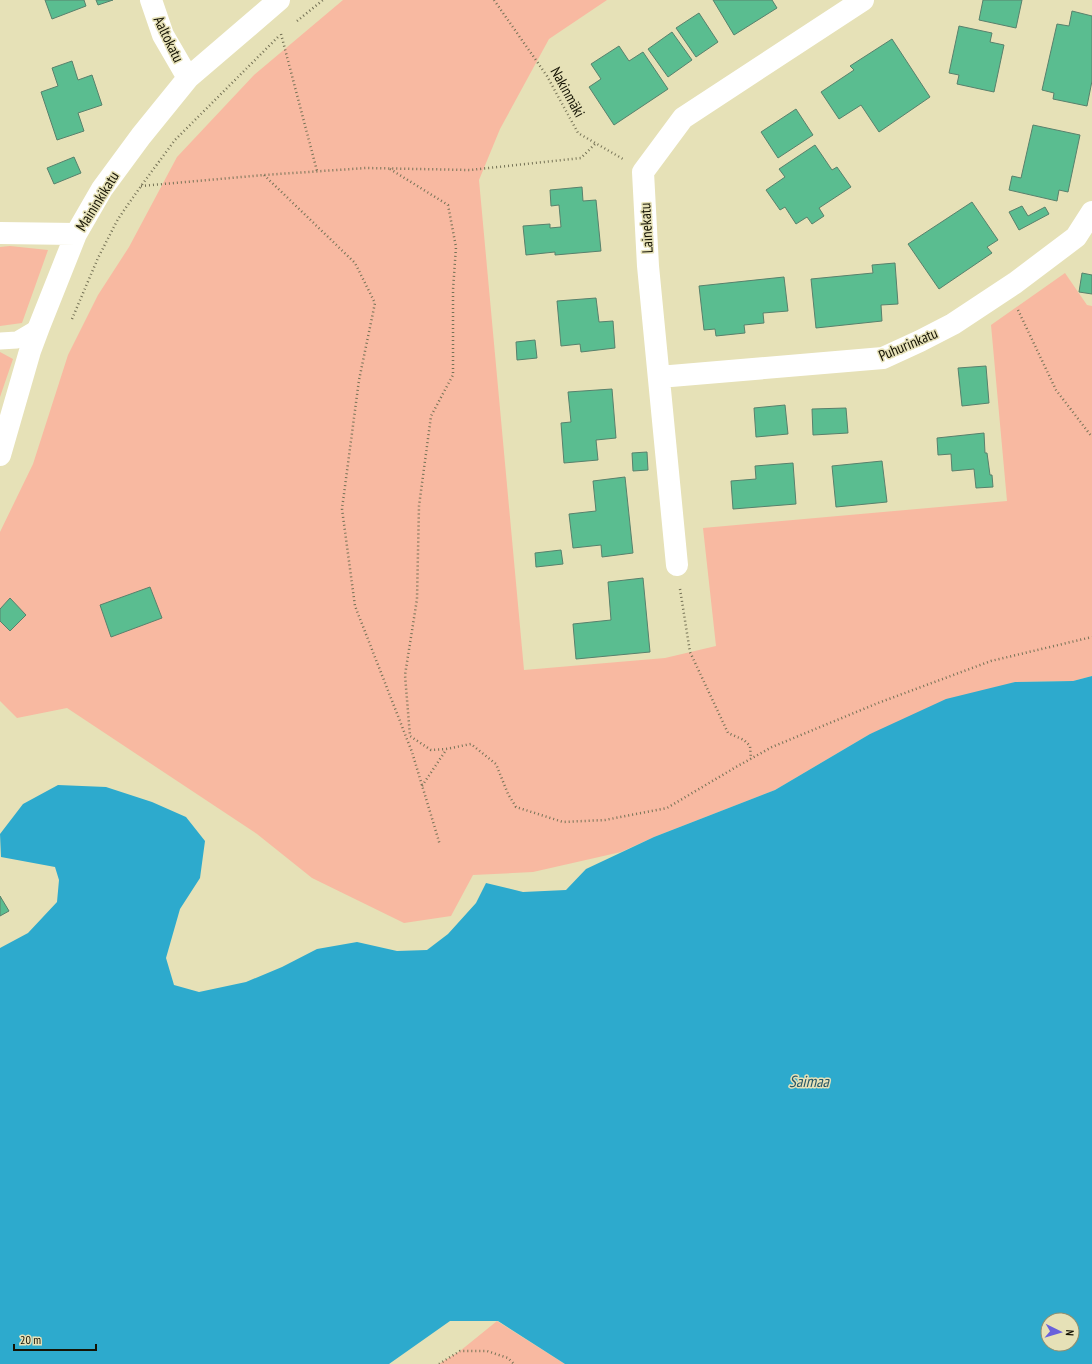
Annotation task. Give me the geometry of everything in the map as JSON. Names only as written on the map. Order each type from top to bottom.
[{"type":"street","name":"Aaltokatu","points":[[151,0],[164,35],[188,78]]},
{"type":"street","name":"Maininkikatu","points":[[0,455],[30,351],[39,326],[76,234],[102,189],[141,136],[188,78],[279,0]]},
{"type":"street","points":[[644,172],[683,118],[863,0]]},
{"type":"street","name":"Lainekatu","points":[[644,172],[648,266],[677,565]]},
{"type":"street","name":"Puhurinkatu","points":[[659,377],[883,358],[953,324],[1007,288],[1076,237],[1092,212]]},
{"type":"street","points":[[0,233],[76,234]]},
{"type":"lane","points":[[0,341],[17,340],[39,326]]},
{"type":"path","points":[[292,25],[323,0]]},
{"type":"path","name":"Nakinmäki","points":[[494,0],[547,76],[578,133],[644,172]]},
{"type":"path","points":[[71,320],[98,258],[118,219],[141,186],[175,140],[285,30]]},
{"type":"path","points":[[281,34],[317,172]]},
{"type":"path","points":[[141,186],[366,168],[470,170],[581,158],[596,143]]},
{"type":"path","points":[[390,168],[448,204],[456,247],[453,290],[453,375],[431,416],[419,506],[417,599],[405,675],[410,736],[431,750],[446,749],[471,744],[496,764],[508,794],[516,807],[563,822],[605,820],[667,808],[772,747],[878,703],[991,661],[1092,637]]},
{"type":"path","points":[[264,175],[355,263],[375,303],[359,380],[342,509],[355,606],[412,752],[440,845]]},
{"type":"path","points":[[1007,288],[1056,390],[1092,437]]},
{"type":"path","points":[[677,565],[690,652],[728,733],[744,740],[750,746],[751,759]]},
{"type":"path","points":[[422,786],[446,749]]},
{"type":"path","points":[[439,1364],[460,1352],[487,1351],[508,1358],[514,1364]]},
{"type":"shaded area","points":[[343,0],[607,0],[549,39],[500,129],[479,180],[524,670],[665,658],[716,646],[703,528],[1007,501],[991,325],[1065,273],[1087,305],[1092,306],[1092,676],[1073,681],[1015,682],[870,734],[775,790],[654,837],[621,852],[533,872],[473,875],[451,916],[404,923],[312,878],[257,834],[67,708],[17,718],[0,701],[0,532],[33,464],[68,355],[98,295],[129,247],[177,157],[254,75]]},
{"type":"shaded area","points":[[10,246],[48,250],[22,323],[0,326],[0,247]]},
{"type":"shaded area","points":[[0,352],[13,359],[0,397]]},
{"type":"shaded area","points":[[497,1321],[565,1364],[439,1364],[460,1351]]},
{"type":"water","name":"Saimaa","points":[[1092,676],[1092,1364],[565,1364],[498,1321],[450,1321],[389,1364],[0,1364],[0,948],[28,933],[57,902],[59,880],[55,867],[1,857],[0,834],[23,804],[58,785],[106,787],[152,802],[186,817],[205,841],[200,878],[180,909],[166,958],[174,985],[199,992],[246,982],[282,967],[317,949],[357,942],[397,951],[427,950],[448,934],[476,903],[486,883],[523,892],[566,890],[586,869],[654,837],[775,790],[870,734],[946,699],[1015,682],[1073,681]]},
{"type":"building","points":[[45,0],[84,0],[86,6],[52,19]]},
{"type":"building","points":[[96,0],[113,0],[98,5]]},
{"type":"building","points":[[713,0],[772,0],[777,8],[734,35]]},
{"type":"building","points":[[983,0],[1022,0],[1016,28],[979,20]]},
{"type":"building","points":[[1072,11],[1092,16],[1092,81],[1087,106],[1053,99],[1054,93],[1042,90],[1057,24],[1069,26]]},
{"type":"building","points":[[699,13],[718,42],[696,57],[676,28]]},
{"type":"building","points":[[959,26],[992,33],[990,42],[1004,45],[994,92],[957,84],[959,75],[949,73]]},
{"type":"building","points":[[672,32],[692,60],[668,77],[648,49]]},
{"type":"building","points":[[892,39],[930,97],[879,132],[861,105],[839,119],[821,92],[854,70],[850,66]]},
{"type":"building","points":[[619,46],[629,61],[643,52],[668,89],[614,125],[589,87],[601,79],[591,64]]},
{"type":"building","points":[[72,61],[78,80],[92,75],[102,105],[78,113],[84,131],[57,140],[41,92],[58,86],[52,68]]},
{"type":"building","points":[[796,109],[813,135],[778,158],[761,132]]},
{"type":"building","points":[[1033,125],[1080,135],[1068,192],[1059,190],[1057,201],[1009,190],[1012,176],[1021,178]]},
{"type":"building","points":[[815,145],[832,170],[837,167],[851,187],[819,208],[824,216],[812,224],[807,217],[796,224],[785,207],[780,210],[766,190],[785,177],[779,169]]},
{"type":"building","points":[[74,157],[81,173],[54,184],[47,168]]},
{"type":"building","points":[[582,187],[583,201],[596,200],[601,251],[555,255],[555,252],[526,255],[523,226],[550,224],[550,228],[561,227],[559,205],[551,206],[550,190]]},
{"type":"building","points":[[972,202],[998,240],[987,247],[992,253],[939,289],[908,244]]},
{"type":"building","points":[[1022,206],[1028,216],[1045,207],[1049,214],[1019,230],[1009,212]]},
{"type":"building","points":[[895,263],[898,304],[881,305],[882,321],[816,328],[811,279],[873,273],[872,265]]},
{"type":"building","points":[[1082,273],[1092,275],[1092,294],[1079,292]]},
{"type":"building","points":[[784,277],[788,311],[763,313],[764,323],[744,325],[745,333],[716,336],[715,329],[704,330],[699,286]]},
{"type":"building","points":[[596,298],[599,322],[613,321],[615,348],[581,352],[580,344],[561,346],[557,301]]},
{"type":"building","points":[[535,340],[537,358],[517,360],[516,342]]},
{"type":"building","points":[[986,366],[989,403],[962,406],[958,368]]},
{"type":"building","points":[[612,389],[616,438],[596,440],[598,460],[564,463],[561,423],[571,422],[568,392]]},
{"type":"building","points":[[785,405],[788,434],[756,437],[754,408]]},
{"type":"building","points":[[846,408],[848,433],[813,435],[812,409]]},
{"type":"building","points":[[984,433],[985,453],[987,453],[993,487],[976,488],[974,469],[952,471],[951,454],[938,455],[937,438]]},
{"type":"building","points":[[647,452],[648,470],[633,471],[632,453]]},
{"type":"building","points":[[882,461],[887,502],[836,507],[832,466]]},
{"type":"building","points":[[793,463],[796,504],[733,509],[731,481],[756,479],[755,466]]},
{"type":"building","points":[[625,477],[633,553],[602,557],[601,545],[573,548],[569,514],[596,511],[593,481]]},
{"type":"building","points":[[561,550],[563,564],[536,567],[535,553]]},
{"type":"building","points":[[643,578],[650,652],[576,659],[573,624],[611,620],[608,582]]},
{"type":"building","points":[[150,587],[162,618],[111,637],[100,605]]},
{"type":"building","points":[[10,598],[26,615],[10,631],[0,621],[0,609]]},
{"type":"building","points":[[0,896],[9,911],[0,916]]}]
